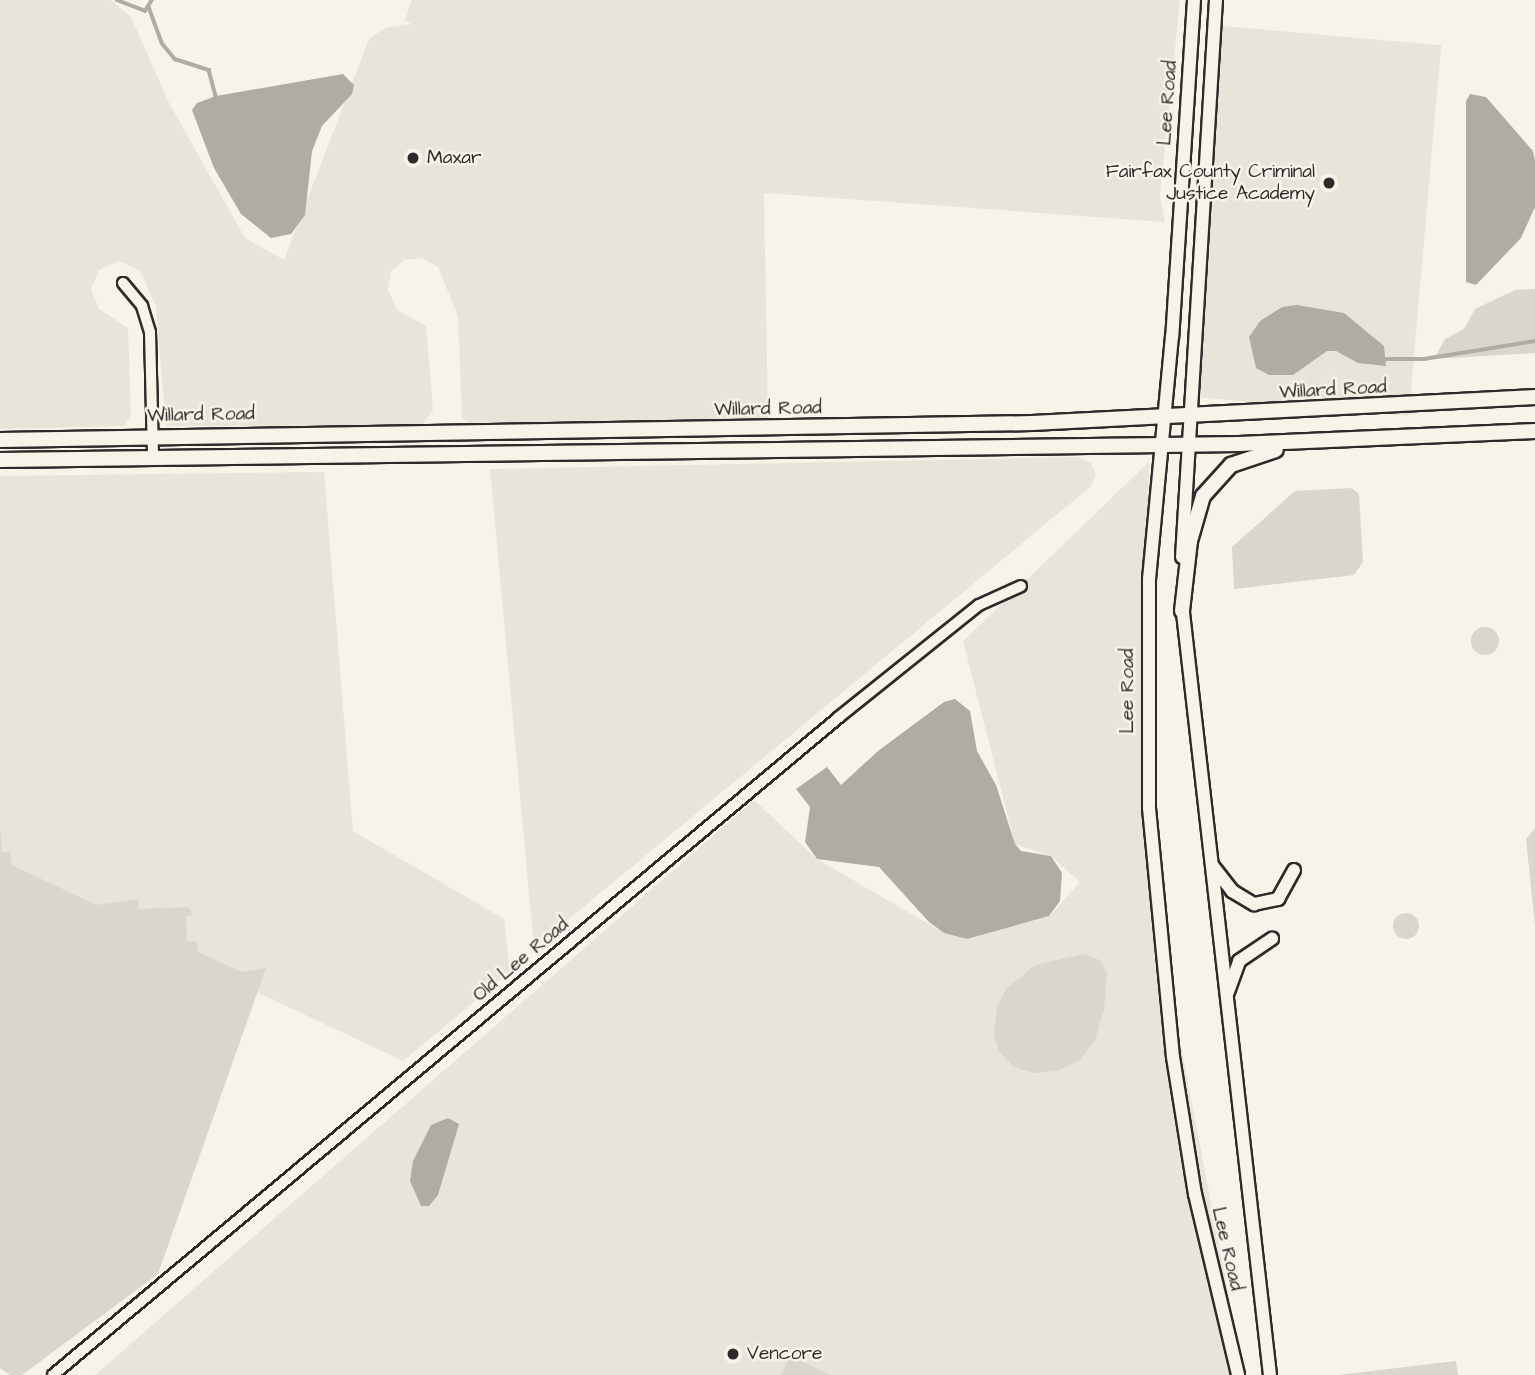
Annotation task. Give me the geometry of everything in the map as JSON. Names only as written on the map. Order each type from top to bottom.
[{"type":"main road","name":"Willard Road","points":[[0,440],[152,435],[1161,418],[1535,397]]},
{"type":"main road","name":"Willard Road","points":[[0,460],[1189,444],[1337,441],[1535,431]]},
{"type":"main road","points":[[1182,611],[1193,523],[1216,477],[1248,456],[1337,441]]},
{"type":"street","name":"Lee Road","points":[[1195,0],[1172,336],[1161,418],[1146,647],[1150,834],[1173,1058],[1195,1194],[1238,1375]]},
{"type":"street","name":"Lee Road","points":[[1216,0],[1189,416],[1182,611],[1270,1375]]},
{"type":"street","points":[[123,283],[142,306],[150,332],[153,457]]},
{"type":"street","name":"Old Lee Road","points":[[53,1375],[839,717],[979,606],[1021,586]]},
{"type":"street","points":[[1209,858],[1226,886],[1254,904],[1278,900],[1294,870]]},
{"type":"street","points":[[1226,1010],[1229,982],[1239,961],[1272,939]]},
{"type":"shaded area","points":[[0,0],[111,0],[131,17],[168,101],[245,238],[284,260],[369,39],[385,28],[411,24],[405,20],[412,0],[1180,0],[1160,196],[1165,222],[764,193],[768,418],[472,425],[462,418],[458,316],[438,267],[422,258],[404,260],[391,272],[388,290],[397,310],[426,326],[433,410],[422,425],[166,426],[156,306],[140,271],[119,261],[99,270],[91,289],[99,309],[128,328],[131,416],[124,426],[0,429]]},
{"type":"shaded area","points":[[1222,26],[1441,45],[1409,416],[1190,397]]},
{"type":"shaded area","points":[[343,74],[354,85],[352,94],[322,126],[312,151],[305,215],[291,234],[271,238],[241,214],[214,168],[192,110],[197,103],[216,96]]},
{"type":"shaded area","points":[[1470,94],[1486,97],[1533,151],[1535,161],[1535,207],[1521,238],[1476,285],[1466,282],[1466,101]]},
{"type":"shaded area","points":[[1535,289],[1535,353],[1434,359],[1445,339],[1464,329],[1475,309],[1515,290]]},
{"type":"shaded area","points":[[1297,305],[1344,313],[1384,346],[1386,366],[1358,363],[1336,351],[1327,351],[1293,375],[1269,375],[1256,368],[1249,337],[1260,321],[1282,307]]},
{"type":"shaded area","points":[[1078,457],[1091,463],[1096,475],[1090,487],[534,948],[490,469]]},
{"type":"shaded area","points":[[1149,462],[1146,684],[1162,947],[1244,1375],[95,1375],[754,800],[817,859],[944,933],[967,939],[1050,916],[1080,882],[1051,856],[1015,844],[963,641]]},
{"type":"shaded area","points":[[324,472],[353,831],[504,919],[510,972],[403,1061],[0,871],[0,476]]},
{"type":"shaded area","points":[[1352,488],[1359,494],[1363,562],[1354,575],[1234,589],[1232,547],[1295,491]]},
{"type":"shaded area","points":[[1485,627],[1495,631],[1499,641],[1495,651],[1485,655],[1475,651],[1471,641],[1475,631]]},
{"type":"shaded area","points":[[955,699],[970,711],[977,751],[996,785],[1015,844],[1021,851],[1051,856],[1062,873],[1060,901],[1049,916],[967,939],[944,933],[929,922],[879,867],[817,859],[805,842],[810,807],[796,789],[827,767],[841,785],[878,751],[944,702]]},
{"type":"shaded area","points":[[0,825],[2,852],[10,852],[12,865],[96,905],[138,899],[139,909],[189,907],[193,915],[186,916],[187,941],[196,941],[198,952],[242,972],[266,968],[158,1274],[22,1375],[10,1375],[0,1368]]},
{"type":"shaded area","points":[[1535,828],[1535,926],[1526,839]]},
{"type":"shaded area","points":[[1406,913],[1416,916],[1419,926],[1416,936],[1406,939],[1396,936],[1393,926],[1396,916]]},
{"type":"shaded area","points":[[1083,954],[1100,960],[1107,974],[1104,1010],[1095,1040],[1080,1060],[1058,1071],[1033,1073],[1014,1067],[999,1052],[994,1034],[997,1007],[1006,989],[1035,965]]},
{"type":"shaded area","points":[[448,1118],[459,1124],[438,1195],[429,1206],[421,1206],[410,1181],[413,1161],[431,1125]]},
{"type":"shaded area","points":[[790,1355],[830,1375],[781,1375]]},
{"type":"shaded area","points":[[1456,1361],[1458,1375],[1338,1375]]},
{"type":"waterway","points":[[117,0],[145,11],[152,0]]},
{"type":"waterway","points":[[149,7],[162,43],[175,59],[209,70],[216,96]]},
{"type":"waterway","points":[[1385,359],[1424,359],[1535,341]]},
{"type":"place","name":"Maxar","points":[[413,158]]},
{"type":"place","name":"Fairfax County Criminal Justice Academy","points":[[1329,183]]},
{"type":"place","name":"Vencore","points":[[733,1354]]}]
